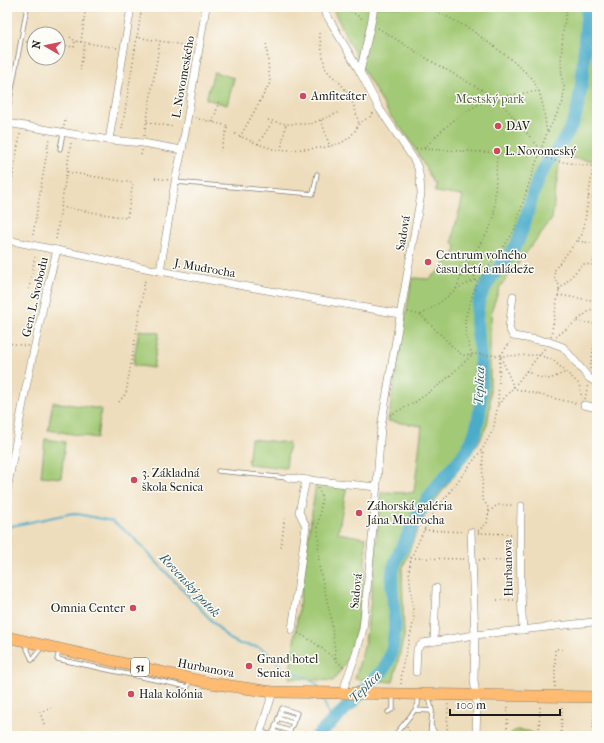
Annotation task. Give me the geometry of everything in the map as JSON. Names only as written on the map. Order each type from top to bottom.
[{"type":"main road","name":"Hurbanova","points":[[7,637],[189,682],[210,683],[273,692],[377,694],[397,690],[429,695],[476,695],[595,701]]},
{"type":"street","points":[[109,140],[131,7]]},
{"type":"street","name":"L. Novomeského","points":[[160,271],[206,7]]},
{"type":"street","name":"Sadová","points":[[322,7],[379,108],[413,158],[418,168],[421,194],[403,313],[381,427],[377,487],[363,629],[346,693]]},
{"type":"street","points":[[360,72],[374,7]]},
{"type":"street","points":[[7,123],[63,133],[109,140],[143,143],[182,150]]},
{"type":"street","name":"J. Mudrocha","points":[[7,240],[160,271],[403,313]]},
{"type":"street","name":"Gen. L. Svobodu","points":[[7,490],[26,387],[46,292],[57,250]]},
{"type":"street","points":[[513,296],[509,328],[513,336],[550,342],[563,347],[589,378],[597,383]]},
{"type":"street","points":[[584,405],[597,408]]},
{"type":"street","points":[[289,478],[377,487]]},
{"type":"street","points":[[292,630],[306,526],[299,512],[306,480]]},
{"type":"street","name":"Hurbanova","points":[[521,506],[521,600],[523,630]]},
{"type":"street","points":[[474,533],[474,680],[476,695],[476,736]]},
{"type":"street","points":[[434,641],[436,588]]},
{"type":"street","points":[[416,672],[417,649],[423,643],[475,635],[593,622]]},
{"type":"street","points":[[260,734],[273,692]]},
{"type":"lane","points":[[7,116],[27,7]]},
{"type":"lane","points":[[60,149],[63,133]]},
{"type":"lane","points":[[175,182],[313,194],[318,174]]},
{"type":"lane","points":[[218,471],[289,478]]},
{"type":"lane","points":[[24,641],[32,660],[42,646]]},
{"type":"lane","points":[[388,712],[392,709],[397,690]]},
{"type":"lane","points":[[394,736],[415,710],[418,704],[418,694]]},
{"type":"lane","points":[[429,695],[432,711],[430,736]]},
{"type":"lane","points":[[260,734],[272,736],[273,731],[282,708],[297,713],[287,736],[273,731]]},
{"type":"lane","points":[[415,710],[432,711]]},
{"type":"lane","points":[[278,718],[293,723]]},
{"type":"lane","points":[[430,725],[437,736]]},
{"type":"lane","points":[[276,726],[290,731]]},
{"type":"path","points":[[81,42],[85,13],[82,7]]},
{"type":"path","points":[[122,129],[142,7]]},
{"type":"path","points":[[344,7],[431,61],[496,98],[541,150]]},
{"type":"path","points":[[425,7],[470,29],[508,57],[531,77],[539,91],[547,133]]},
{"type":"path","points":[[421,315],[442,301],[456,289],[476,281],[499,254],[514,230],[547,133],[560,108],[564,96],[561,62],[563,32],[567,7]]},
{"type":"path","points":[[319,33],[325,68],[350,96],[356,109],[359,124]]},
{"type":"path","points":[[70,37],[75,41],[124,49]]},
{"type":"path","points":[[136,37],[189,46]]},
{"type":"path","points":[[66,46],[74,47],[75,41]]},
{"type":"path","points":[[141,155],[160,41]]},
{"type":"path","points":[[240,137],[270,83],[266,41]]},
{"type":"path","points":[[20,42],[26,42]]},
{"type":"path","points":[[80,70],[85,43]]},
{"type":"path","points":[[424,149],[446,127],[482,103],[496,98],[539,91]]},
{"type":"path","points":[[213,122],[219,102]]},
{"type":"path","points":[[268,120],[286,124],[310,124],[338,113]]},
{"type":"path","points":[[63,133],[66,116]]},
{"type":"path","points":[[188,116],[228,126],[220,151]]},
{"type":"path","points":[[235,134],[273,149],[303,150],[330,147],[342,143],[349,138],[359,124],[366,119]]},
{"type":"path","points":[[321,120],[330,147]]},
{"type":"path","points":[[258,144],[273,121]]},
{"type":"path","points":[[147,122],[174,127]]},
{"type":"path","points":[[281,150],[286,124]]},
{"type":"path","points":[[226,132],[231,133]]},
{"type":"path","points":[[7,210],[20,134]]},
{"type":"path","points":[[33,235],[49,139]]},
{"type":"path","points":[[56,239],[71,142]]},
{"type":"path","points":[[414,150],[424,149],[540,155],[556,161],[597,167]]},
{"type":"path","points":[[456,289],[463,271],[489,230],[494,217],[497,152]]},
{"type":"path","points":[[550,342],[559,290],[559,285],[554,277],[555,269],[583,233],[593,166]]},
{"type":"path","points":[[61,207],[127,218],[133,183],[66,172]]},
{"type":"path","points":[[155,178],[172,180],[175,182]]},
{"type":"path","points":[[588,196],[597,198]]},
{"type":"path","points":[[577,241],[596,244],[594,263]]},
{"type":"path","points":[[472,355],[466,336],[465,321],[476,281],[473,255]]},
{"type":"path","points":[[29,289],[35,257]]},
{"type":"path","points":[[559,290],[583,264],[597,264]]},
{"type":"path","points":[[119,402],[126,393],[145,280]]},
{"type":"path","points":[[558,295],[597,301]]},
{"type":"path","points":[[498,405],[514,388],[550,342],[597,305]]},
{"type":"path","points":[[403,313],[421,315],[459,352],[464,355],[539,355],[553,360],[579,384],[584,405]]},
{"type":"path","points":[[577,321],[597,324]]},
{"type":"path","points":[[584,405],[597,327]]},
{"type":"path","points":[[397,690],[414,620],[409,571],[411,558],[419,540],[436,510],[483,448],[493,430],[498,405],[500,356],[513,339],[513,336]]},
{"type":"path","points":[[7,343],[28,346]]},
{"type":"path","points":[[389,416],[414,403],[444,382],[472,355]]},
{"type":"path","points":[[500,356],[514,388],[584,405]]},
{"type":"path","points":[[526,371],[538,377],[550,379],[566,372]]},
{"type":"path","points":[[474,533],[487,523],[489,509],[482,498],[483,448]]},
{"type":"path","points":[[318,486],[322,497],[318,528],[318,566],[331,618],[336,659]]},
{"type":"path","points":[[488,512],[497,505],[521,506]]},
{"type":"path","points":[[281,547],[285,516]]},
{"type":"path","points":[[497,600],[521,600]]},
{"type":"path","points":[[292,630],[306,637],[336,659],[345,669]]},
{"type":"path","points":[[555,687],[556,649],[563,649]]},
{"type":"path","points":[[593,736],[595,701]]},
{"type":"path","points":[[444,736],[447,733],[448,704]]},
{"type":"path","points":[[507,736],[508,704]]},
{"type":"path","points":[[539,736],[540,705]]},
{"type":"path","points":[[561,736],[562,706]]},
{"type":"path","points":[[44,724],[40,712],[51,708]]},
{"type":"path","points":[[405,722],[412,736]]},
{"type":"path","points":[[447,733],[454,733]]},
{"type":"green space","name":"Mestský park","points":[[332,7],[597,7],[597,161],[560,157],[552,219],[500,287],[492,309],[490,331],[490,407],[487,425],[479,442],[426,513],[414,538],[402,570],[404,636],[393,682],[355,679],[365,643],[381,492],[414,492],[422,426],[388,421],[412,278],[429,279],[440,270],[455,252],[456,246],[452,243],[463,196],[435,192],[435,185],[410,140],[389,114],[359,62]]},
{"type":"green space","points":[[214,72],[234,78],[227,105],[206,99]]},
{"type":"green space","points":[[139,330],[159,333],[153,368],[133,365]]},
{"type":"green space","points":[[53,402],[101,409],[97,438],[48,430]]},
{"type":"green space","points":[[45,439],[65,442],[61,478],[41,476]]},
{"type":"green space","points":[[251,439],[289,443],[286,468],[248,464]]},
{"type":"green space","points":[[316,483],[347,485],[338,533],[366,538],[365,569],[359,618],[351,649],[345,663],[333,681],[289,678]]},
{"type":"green space","points":[[517,730],[530,732],[536,736],[509,736]]},
{"type":"waterway","name":"Teplica","points":[[317,736],[380,674],[385,667],[392,647],[394,632],[395,618],[392,593],[392,575],[398,554],[425,503],[466,450],[475,432],[480,412],[481,395],[480,351],[477,333],[479,302],[491,278],[518,241],[539,177],[565,138],[574,120],[578,106],[582,78],[588,7]]},
{"type":"waterway","name":"Rovenský potok","points":[[7,527],[73,513],[112,521],[131,535],[228,638],[240,644],[259,647],[273,656],[283,669],[303,676],[317,684],[319,689]]},
{"type":"waterway","name":"Rovenský potok","points":[[322,697],[332,722]]},
{"type":"place","name":"Amfiteáter","points":[[303,96]]},
{"type":"place","name":"DAV","points":[[498,126]]},
{"type":"place","name":"L. Novomeský","points":[[497,151]]},
{"type":"place","name":"Centrum voľného času detí a mládeže","points":[[428,262]]},
{"type":"place","name":"3. Základná škola Senica","points":[[134,480]]},
{"type":"place","name":"Záhorská galéria Jána Mudrocha","points":[[359,513]]},
{"type":"place","name":"Omnia Center","points":[[133,608]]},
{"type":"place","name":"Grand hotel Senica","points":[[249,666]]},
{"type":"place","name":"Hala kolónia","points":[[131,694]]}]
